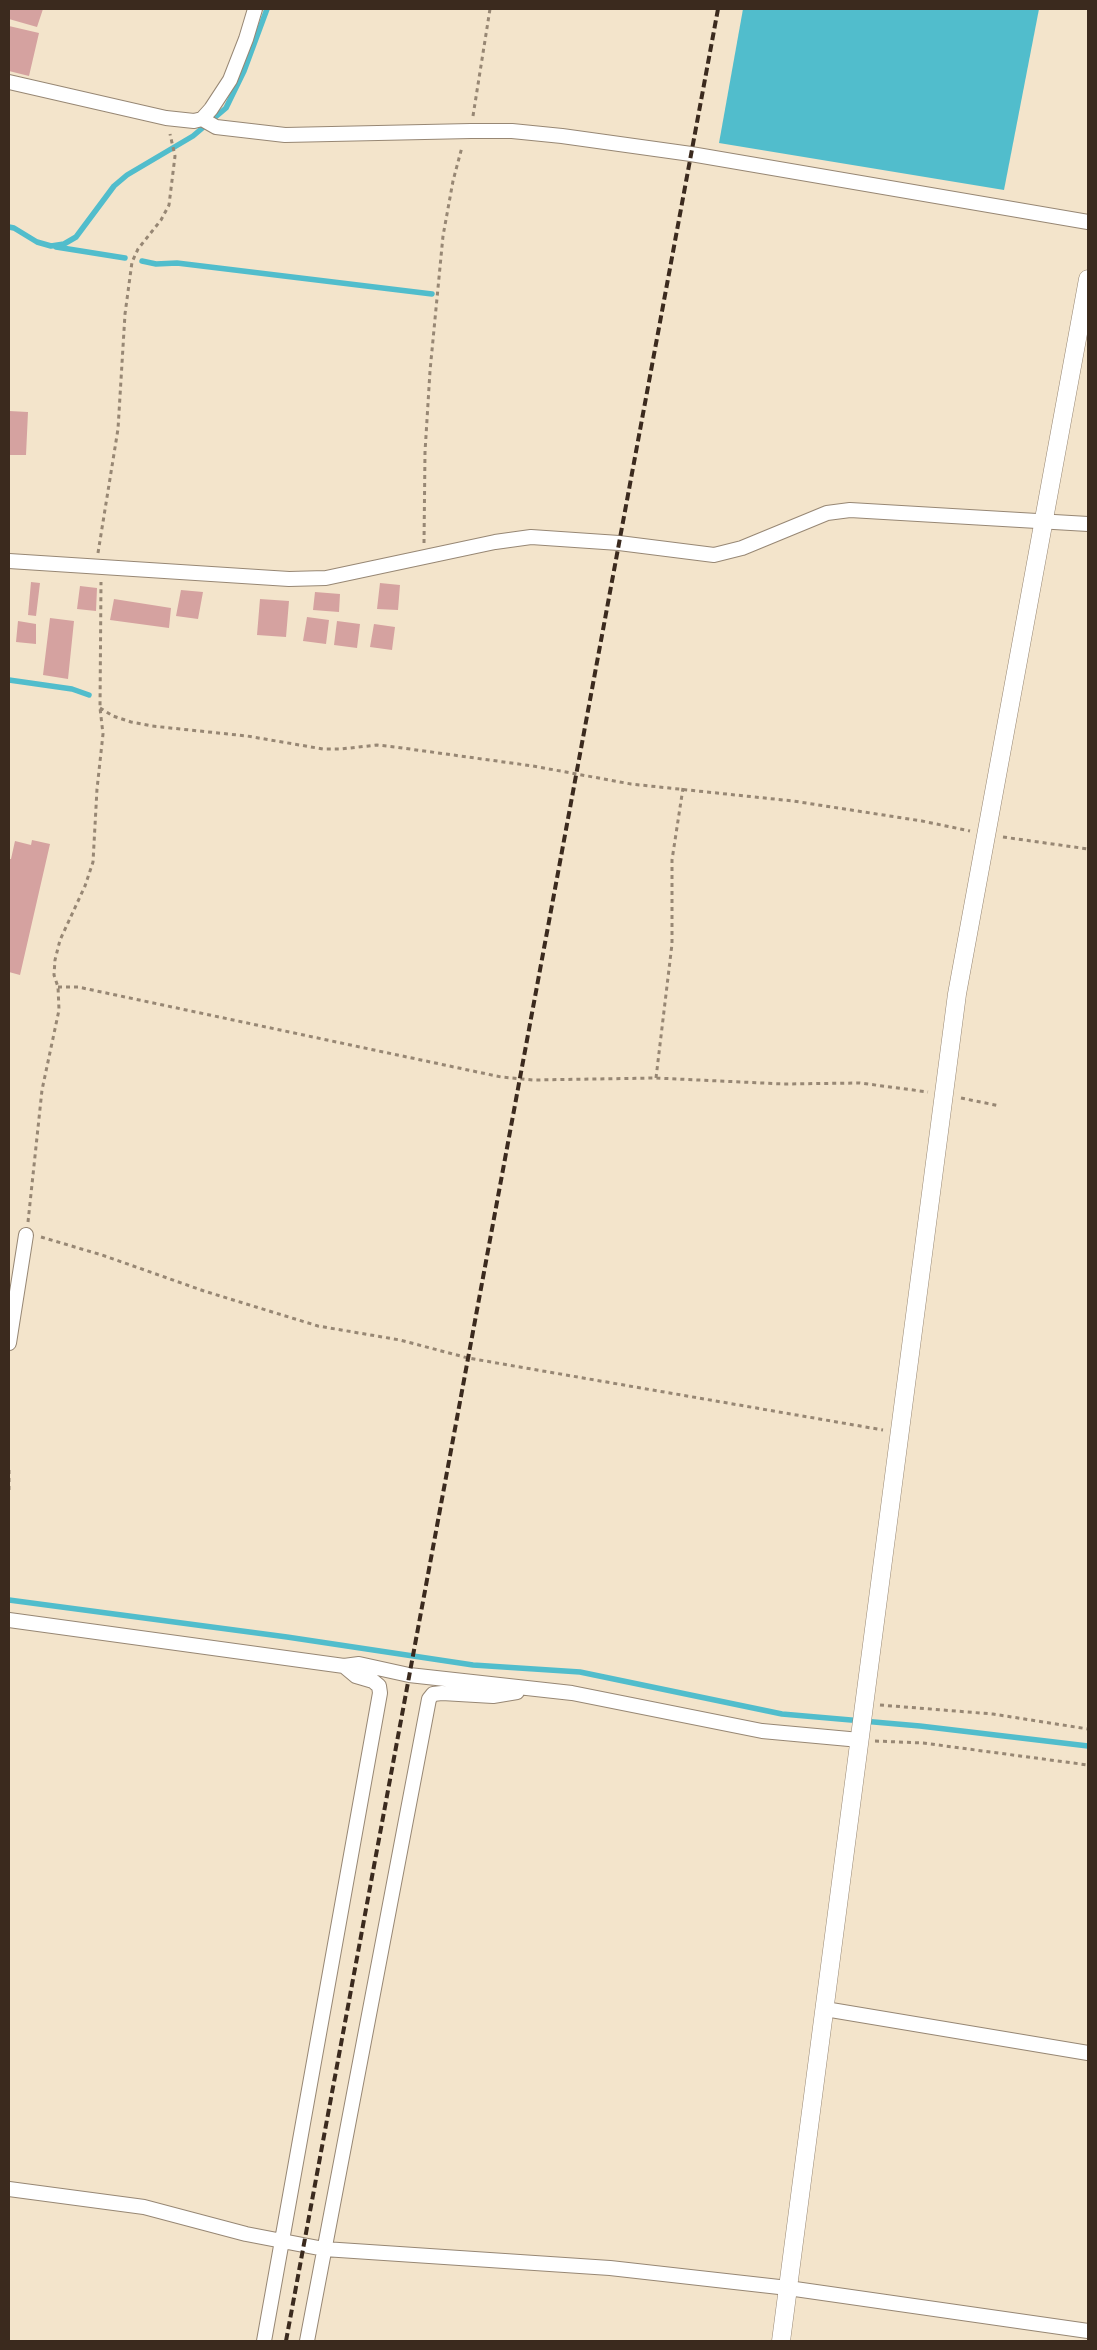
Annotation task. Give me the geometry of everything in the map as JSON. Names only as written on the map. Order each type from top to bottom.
[{"type":"street","points":[[208,122],[212,109],[230,80],[255,9]]},
{"type":"street","points":[[9,82],[166,118],[187,122],[208,122],[285,135],[512,131],[562,136],[682,153],[1088,222]]},
{"type":"street","points":[[781,2341],[943,1094],[959,985],[1088,279]]},
{"type":"street","points":[[9,561],[289,579],[326,578],[424,559],[495,542],[531,538],[619,542],[714,555],[742,548],[827,513],[850,510],[1088,524]]},
{"type":"street","points":[[9,1343],[26,1235]]},
{"type":"street","points":[[9,1620],[344,1666],[359,1664],[409,1675],[572,1693],[762,1730],[860,1738]]},
{"type":"street","points":[[264,2341],[380,1693],[379,1686],[373,1681],[356,1676],[344,1666]]},
{"type":"street","points":[[307,2341],[429,1699],[433,1694],[442,1693],[493,1696],[535,1689]]},
{"type":"street","points":[[825,2008],[1088,2053]]},
{"type":"street","points":[[9,2189],[144,2207],[282,2242],[324,2250],[610,2268],[788,2288],[1088,2331]]},
{"type":"path","points":[[424,559],[426,443],[430,371],[443,236],[453,181],[464,142],[471,131],[490,9]]},
{"type":"path","points":[[171,142],[175,151],[175,170],[169,205],[161,220],[138,249],[132,262],[125,314],[118,430],[98,566],[100,708],[103,734],[97,789],[93,862],[56,953],[54,975],[58,987],[60,1010],[42,1090],[26,1235],[38,1236],[102,1255],[204,1291],[318,1326],[400,1340],[468,1358],[899,1432]]},
{"type":"path","points":[[100,708],[113,716],[152,726],[247,736],[323,748],[341,749],[377,745],[395,747],[533,766],[631,784],[792,801],[1088,850]]},
{"type":"path","points":[[656,1078],[672,944],[672,860],[683,788]]},
{"type":"path","points":[[58,987],[78,987],[501,1077],[533,1080],[656,1078],[783,1084],[860,1083],[943,1094],[1000,1106]]},
{"type":"path","points":[[9,1470],[9,1492]]},
{"type":"path","points":[[864,1706],[993,1714],[1088,1729]]},
{"type":"path","points":[[860,1738],[923,1743],[1088,1765]]},
{"type":"water","points":[[743,9],[1039,9],[1004,190],[719,143]]},
{"type":"building","points":[[9,9],[43,9],[37,27],[9,19]]},
{"type":"building","points":[[9,26],[39,33],[29,76],[9,71]]},
{"type":"building","points":[[9,411],[28,412],[26,455],[9,455]]},
{"type":"building","points":[[31,582],[40,583],[36,616],[28,615]]},
{"type":"building","points":[[380,583],[400,585],[398,610],[377,609]]},
{"type":"building","points":[[80,586],[97,588],[96,611],[77,609]]},
{"type":"building","points":[[181,590],[203,592],[198,619],[176,616]]},
{"type":"building","points":[[315,592],[340,594],[339,612],[313,610]]},
{"type":"building","points":[[114,599],[171,608],[169,628],[110,620]]},
{"type":"building","points":[[260,599],[289,601],[286,637],[257,635]]},
{"type":"building","points":[[307,617],[329,620],[326,644],[303,641]]},
{"type":"building","points":[[50,618],[74,621],[68,679],[43,675]]},
{"type":"building","points":[[18,621],[36,624],[36,644],[16,642]]},
{"type":"building","points":[[337,621],[360,624],[357,648],[334,645]]},
{"type":"building","points":[[374,624],[395,627],[392,650],[370,647]]},
{"type":"building","points":[[32,840],[50,844],[20,975],[9,972],[9,859],[11,859],[15,841],[31,845]]},
{"type":"waterway","points":[[9,227],[37,242],[51,246],[64,244],[76,237],[114,186],[127,175],[193,136],[226,108],[244,71],[267,9]]},
{"type":"waterway","points":[[56,247],[125,258]]},
{"type":"waterway","points":[[142,261],[156,264],[177,263],[432,294]]},
{"type":"waterway","points":[[9,680],[72,689],[89,695]]},
{"type":"waterway","points":[[9,1600],[287,1637],[473,1665],[580,1672],[782,1714],[920,1726],[1088,1746]]},
{"type":"railway","points":[[286,2341],[718,9]]}]
